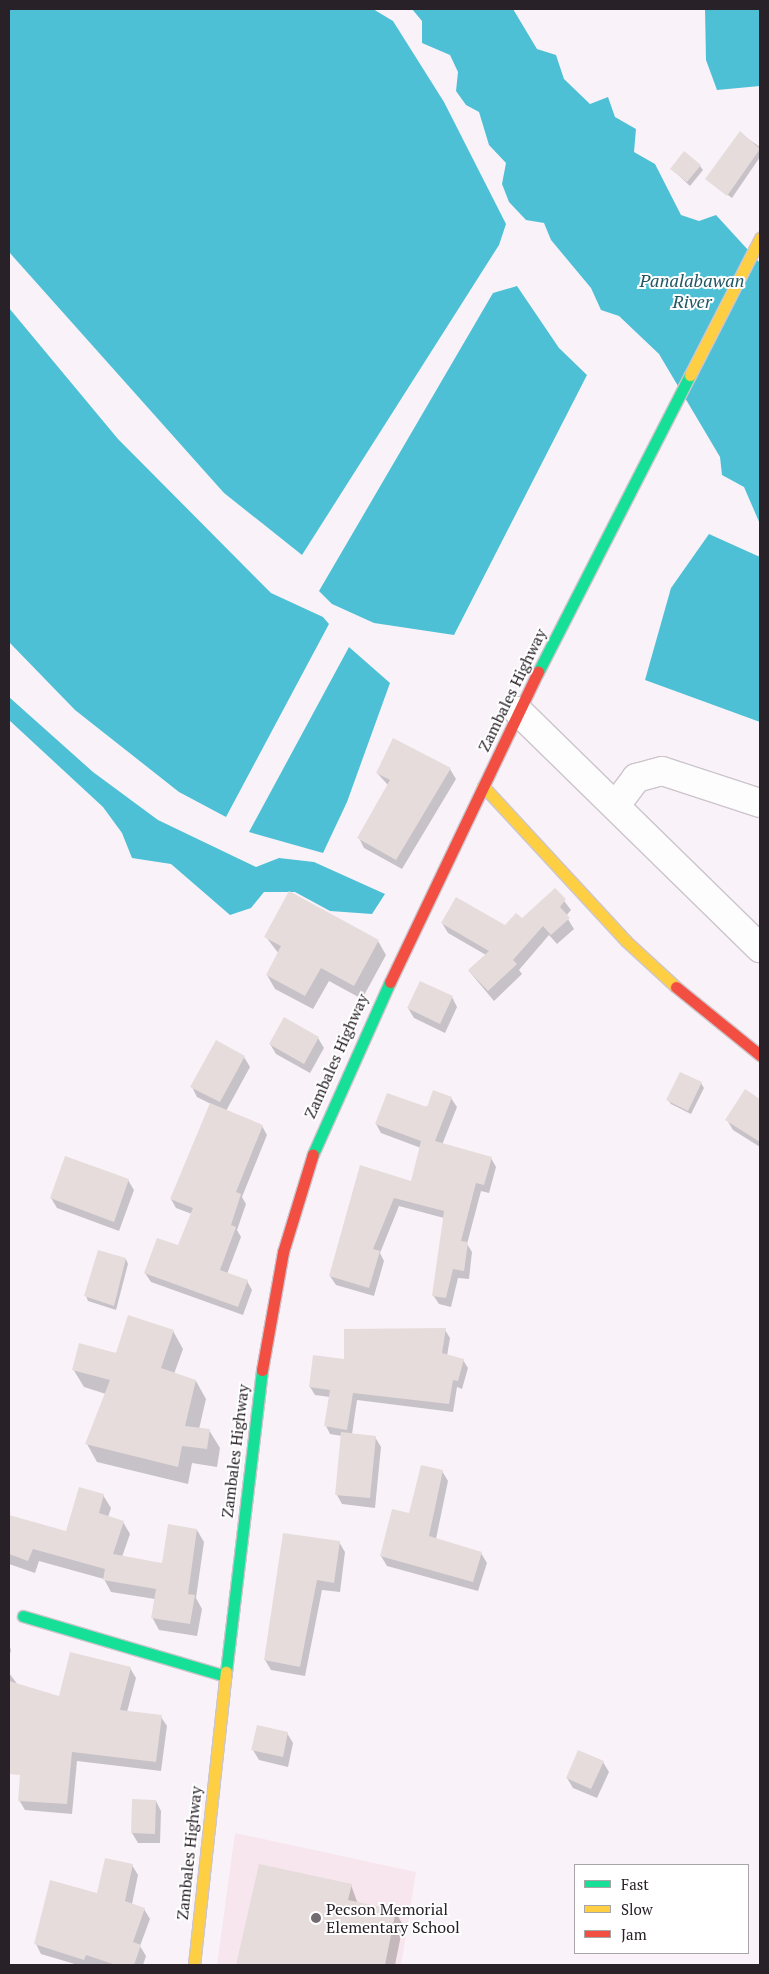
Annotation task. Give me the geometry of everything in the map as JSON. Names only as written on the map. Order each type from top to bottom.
[{"type":"main road","name":"Zambales Highway","points":[[194,1965],[257,1397],[283,1252],[319,1133],[518,712],[674,411],[760,238]]},
{"type":"main road","points":[[483,786],[626,940],[702,1011],[760,1056]]},
{"type":"main road","points":[[23,1616],[225,1676]]},
{"type":"street","points":[[518,712],[616,805],[760,948]]},
{"type":"street","points":[[616,805],[636,778],[662,771],[760,803]]},
{"type":"shaded area","name":"Pecson Memorial Elementary School","points":[[235,1833],[416,1872],[401,1965],[217,1965]]},
{"type":"water","points":[[9,9],[373,9],[393,21],[444,102],[506,224],[499,245],[302,555],[224,493],[9,252]]},
{"type":"water","name":"Panalabawan River","points":[[412,9],[513,9],[537,49],[556,55],[564,79],[590,104],[608,97],[615,117],[636,129],[634,152],[655,164],[681,215],[699,221],[716,215],[760,263],[760,524],[744,487],[722,475],[720,457],[659,354],[619,316],[601,310],[591,288],[551,240],[544,223],[526,220],[509,202],[502,184],[506,163],[489,145],[479,112],[466,105],[456,91],[458,72],[450,55],[422,43],[422,21]]},
{"type":"water","points":[[705,9],[760,9],[760,86],[717,90],[706,60]]},
{"type":"water","points":[[517,286],[559,348],[587,375],[454,635],[374,623],[332,604],[319,591],[493,293]]},
{"type":"water","points":[[9,308],[118,439],[271,593],[323,617],[329,624],[226,817],[179,792],[75,710],[9,642]]},
{"type":"water","points":[[709,534],[760,557],[760,722],[645,680],[671,588]]},
{"type":"water","points":[[349,647],[390,683],[347,802],[323,853],[249,832]]},
{"type":"water","points":[[9,697],[93,772],[158,820],[256,867],[279,858],[314,862],[385,894],[372,914],[330,911],[295,892],[264,892],[251,908],[230,915],[171,864],[132,858],[122,833],[103,807],[9,720]]},
{"type":"building","points":[[740,131],[760,149],[727,196],[705,179]]},
{"type":"building","points":[[684,151],[701,165],[687,182],[670,169]]},
{"type":"building","points":[[393,738],[451,768],[396,860],[357,838],[390,780],[376,773]]},
{"type":"building","points":[[555,888],[566,899],[560,907],[570,918],[551,935],[543,926],[513,960],[517,964],[488,991],[468,970],[489,951],[441,923],[456,897],[505,925],[516,913],[522,918]]},
{"type":"building","points":[[289,891],[379,940],[354,986],[321,968],[305,996],[266,975],[281,946],[264,937]]},
{"type":"building","points":[[420,981],[453,996],[440,1024],[407,1008]]},
{"type":"building","points":[[284,1017],[319,1037],[304,1064],[269,1044]]},
{"type":"building","points":[[216,1040],[245,1056],[220,1102],[190,1087]]},
{"type":"building","points":[[680,1072],[702,1082],[688,1111],[666,1100]]},
{"type":"building","points":[[745,1089],[760,1099],[760,1142],[725,1120]]},
{"type":"building","points":[[433,1090],[452,1097],[435,1141],[492,1157],[484,1185],[476,1183],[461,1241],[468,1242],[464,1271],[453,1269],[446,1298],[432,1296],[444,1211],[394,1198],[373,1249],[380,1251],[369,1288],[329,1276],[360,1165],[411,1181],[421,1141],[375,1124],[387,1093],[427,1107]]},
{"type":"building","points":[[210,1103],[263,1125],[236,1192],[241,1194],[231,1225],[236,1227],[220,1270],[248,1280],[238,1307],[144,1273],[157,1238],[178,1245],[193,1208],[170,1199]]},
{"type":"building","points":[[65,1156],[129,1179],[114,1222],[50,1198]]},
{"type":"building","points":[[98,1250],[126,1258],[114,1306],[84,1296]]},
{"type":"building","points":[[128,1315],[174,1330],[161,1368],[196,1380],[185,1426],[210,1429],[207,1449],[182,1446],[178,1467],[85,1444],[110,1380],[72,1370],[79,1343],[116,1353]]},
{"type":"building","points":[[446,1328],[442,1353],[464,1359],[458,1381],[453,1380],[449,1404],[353,1393],[347,1430],[324,1426],[330,1390],[309,1387],[313,1355],[344,1359],[344,1329]]},
{"type":"building","points":[[341,1432],[376,1436],[370,1498],[335,1495]]},
{"type":"building","points":[[421,1465],[443,1470],[429,1536],[482,1552],[473,1582],[380,1556],[392,1509],[409,1513]]},
{"type":"building","points":[[79,1487],[104,1494],[99,1513],[124,1521],[113,1554],[162,1563],[168,1524],[197,1529],[188,1594],[195,1595],[190,1624],[151,1618],[156,1589],[103,1580],[105,1569],[33,1549],[28,1561],[9,1554],[9,1515],[66,1531]]},
{"type":"building","points":[[283,1533],[340,1541],[334,1583],[317,1580],[300,1667],[264,1660]]},
{"type":"building","points":[[70,1652],[131,1667],[120,1710],[162,1715],[156,1762],[72,1752],[67,1804],[18,1801],[20,1775],[9,1774],[9,1681],[59,1696]]},
{"type":"building","points":[[257,1725],[288,1732],[283,1757],[251,1750]]},
{"type":"building","points":[[578,1750],[604,1761],[591,1789],[566,1778]]},
{"type":"building","points":[[132,1799],[156,1800],[155,1834],[131,1833]]},
{"type":"building","points":[[105,1858],[133,1864],[125,1901],[145,1908],[133,1942],[141,1945],[134,1965],[116,1965],[86,1955],[84,1960],[34,1944],[50,1880],[97,1893]]},
{"type":"building","points":[[259,1864],[352,1884],[348,1900],[396,1910],[385,1965],[236,1965]]},
{"type":"traffic: fast","points":[[538,672],[690,375]]},
{"type":"traffic: fast","points":[[313,1154],[390,982]]},
{"type":"traffic: fast","points":[[226,1672],[262,1370]]},
{"type":"traffic: fast","points":[[23,1616],[225,1676]]},
{"type":"traffic: slow","points":[[690,375],[760,238]]},
{"type":"traffic: slow","points":[[483,786],[626,941],[676,987]]},
{"type":"traffic: slow","points":[[194,1965],[226,1672]]},
{"type":"traffic: jam","points":[[390,982],[538,672]]},
{"type":"traffic: jam","points":[[676,987],[760,1055]]},
{"type":"traffic: jam","points":[[262,1370],[283,1252],[313,1154]]},
{"type":"place","name":"Pecson Memorial Elementary School","points":[[316,1918]]}]
